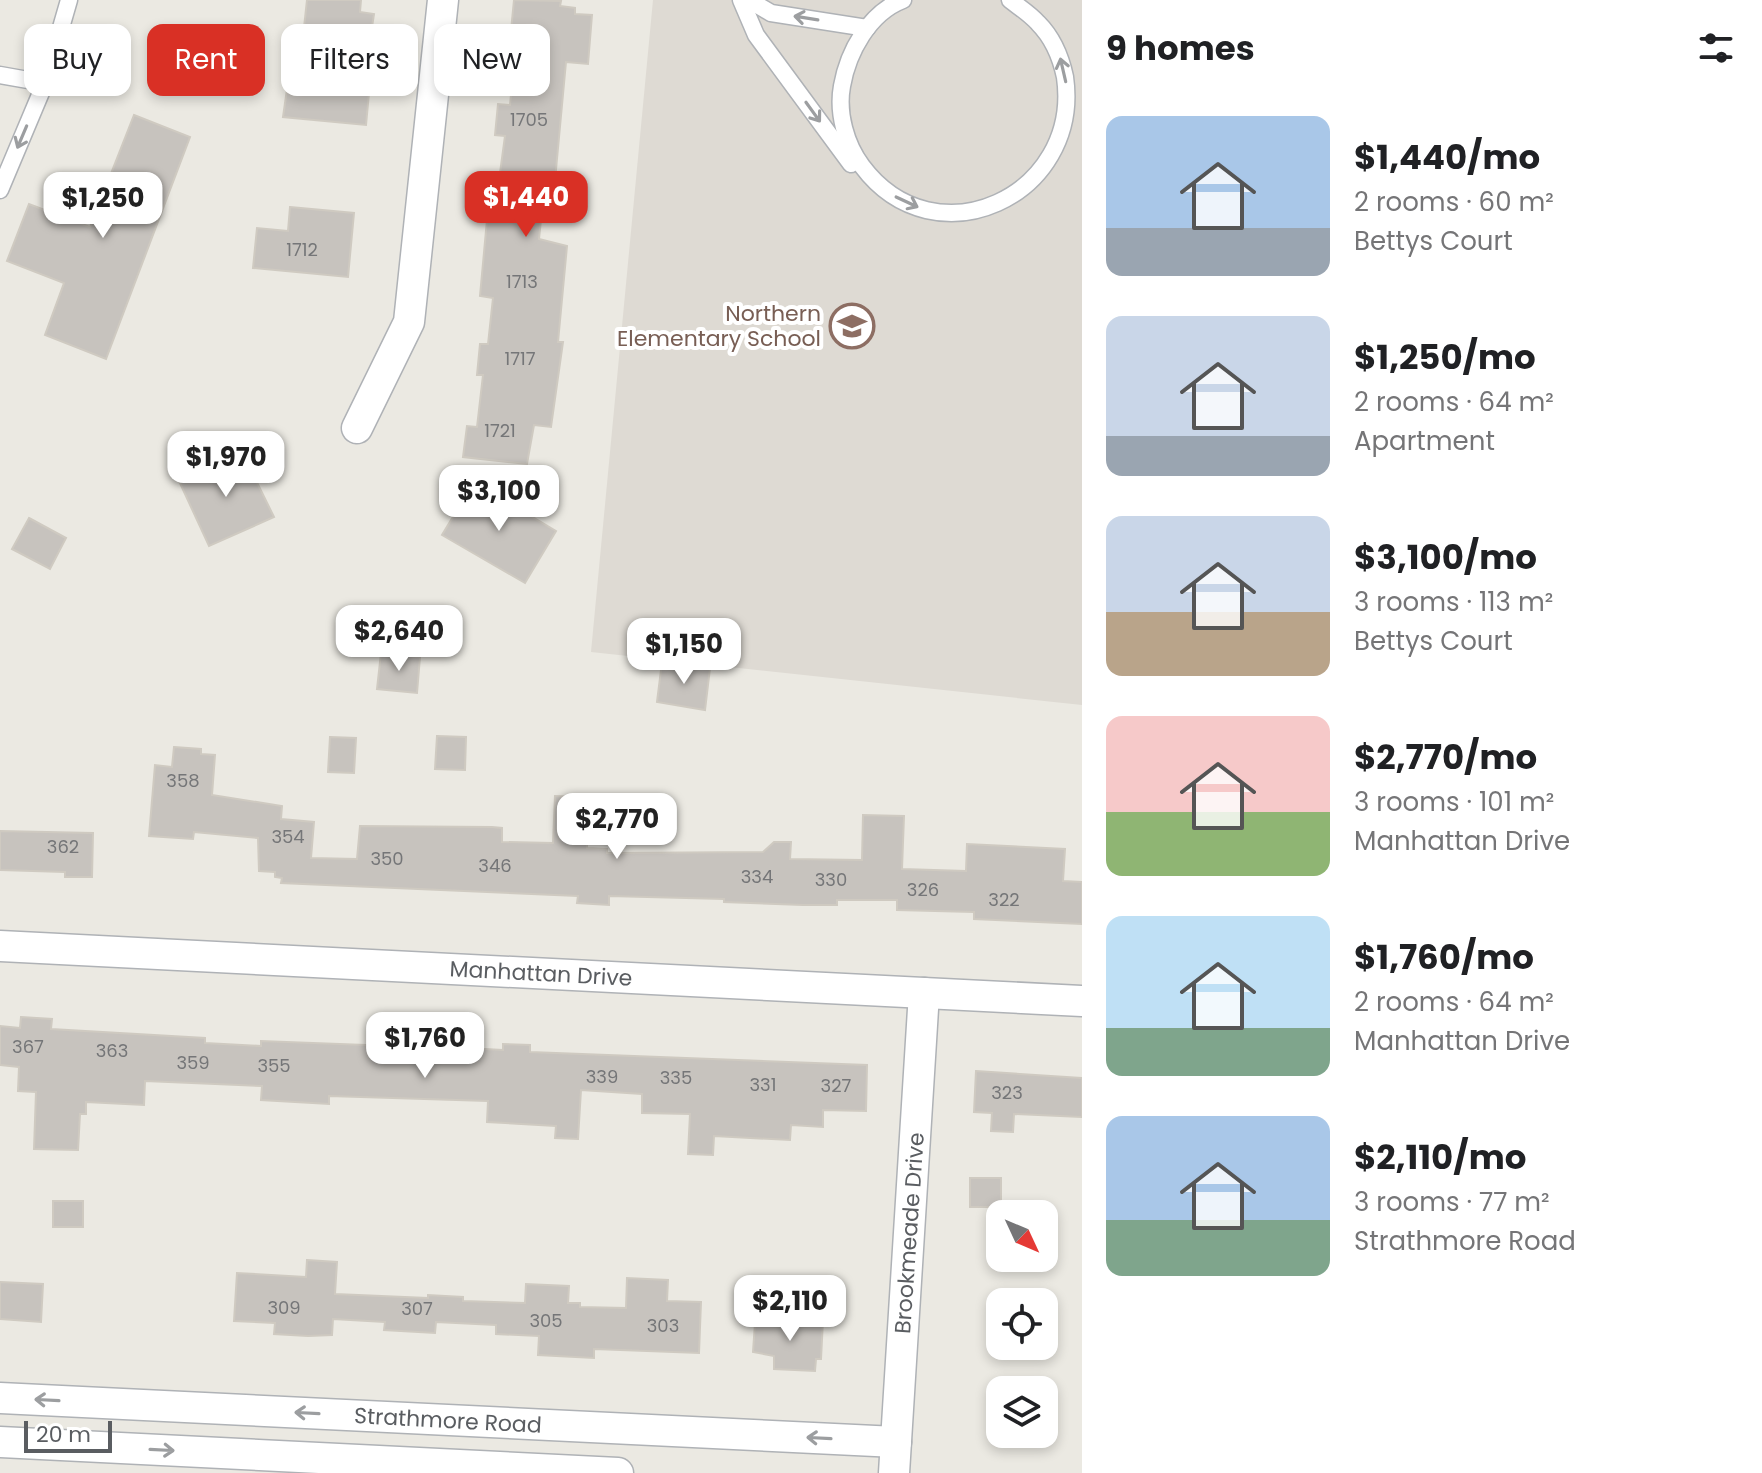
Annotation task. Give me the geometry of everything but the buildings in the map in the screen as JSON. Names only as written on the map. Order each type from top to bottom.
[{"type":"street","points":[[357,428],[409,322],[443,0]]},
{"type":"street","name":"Manhattan Drive","points":[[0,946],[1082,1001]]},
{"type":"street","name":"Brookmeade Drive","points":[[894,1473],[924,993]]},
{"type":"street","name":"Strathmore Road","points":[[0,1398],[896,1442]]},
{"type":"street","name":"Strathmore Road","points":[[0,1442],[618,1473]]},
{"type":"lane","points":[[62,24],[69,0]]},
{"type":"lane","points":[[741,0],[765,47],[855,169],[906,204],[943,214],[982,212],[1018,196],[1046,168],[1064,133],[1069,95],[1060,57],[1040,24],[1010,0]]},
{"type":"lane","points":[[749,0],[771,13],[867,28]]},
{"type":"lane","points":[[874,182],[854,155],[842,112],[841,90],[849,57],[867,28],[903,0]]},
{"type":"lane","points":[[0,75],[24,79]]},
{"type":"lane","points":[[0,190],[40,96]]},
{"type":"shaded area","name":"Northern Elementary School","points":[[653,0],[1082,0],[1082,705],[591,652]]},
{"type":"place","name":"Northern Elementary School","points":[[852,326]]}]
